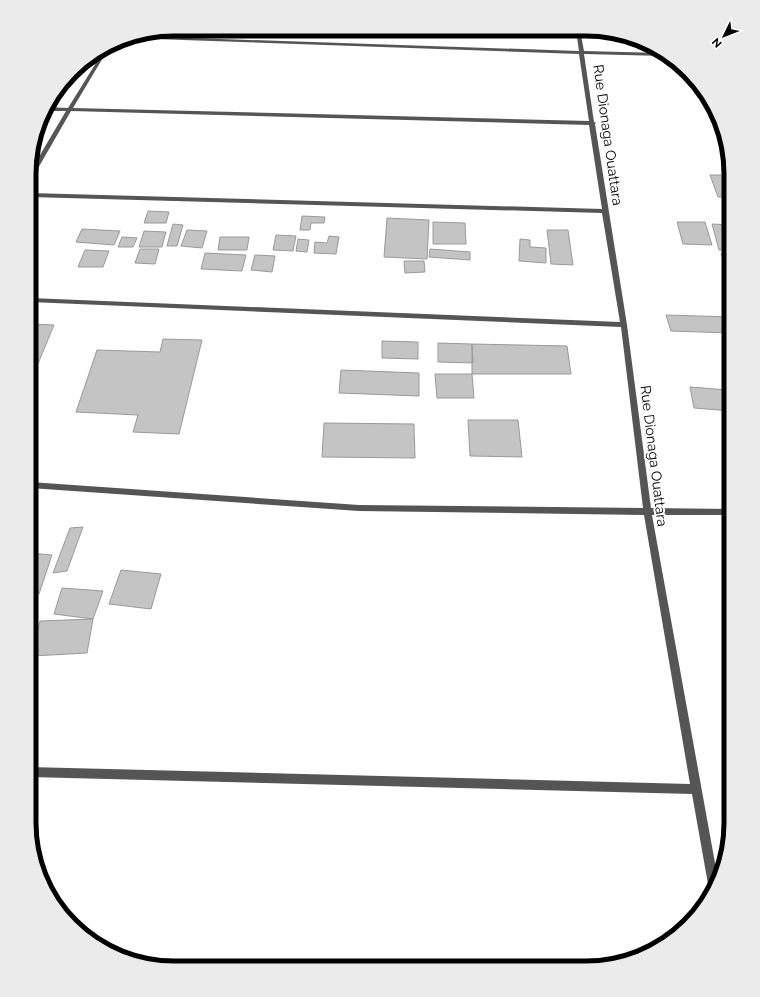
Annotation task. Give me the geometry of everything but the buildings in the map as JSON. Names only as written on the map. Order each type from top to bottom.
[{"type":"street","name":"Rue Dionaga Ouattara","points":[[579,36],[605,211],[624,325],[647,511],[712,879]]},
{"type":"street","points":[[152,38],[655,54]]},
{"type":"street","points":[[36,166],[104,55]]},
{"type":"street","points":[[52,109],[593,123]]},
{"type":"street","points":[[36,194],[605,211]]},
{"type":"street","points":[[36,300],[624,325]]},
{"type":"street","points":[[36,485],[359,508],[724,512]]},
{"type":"street","points":[[36,772],[697,789]]}]
